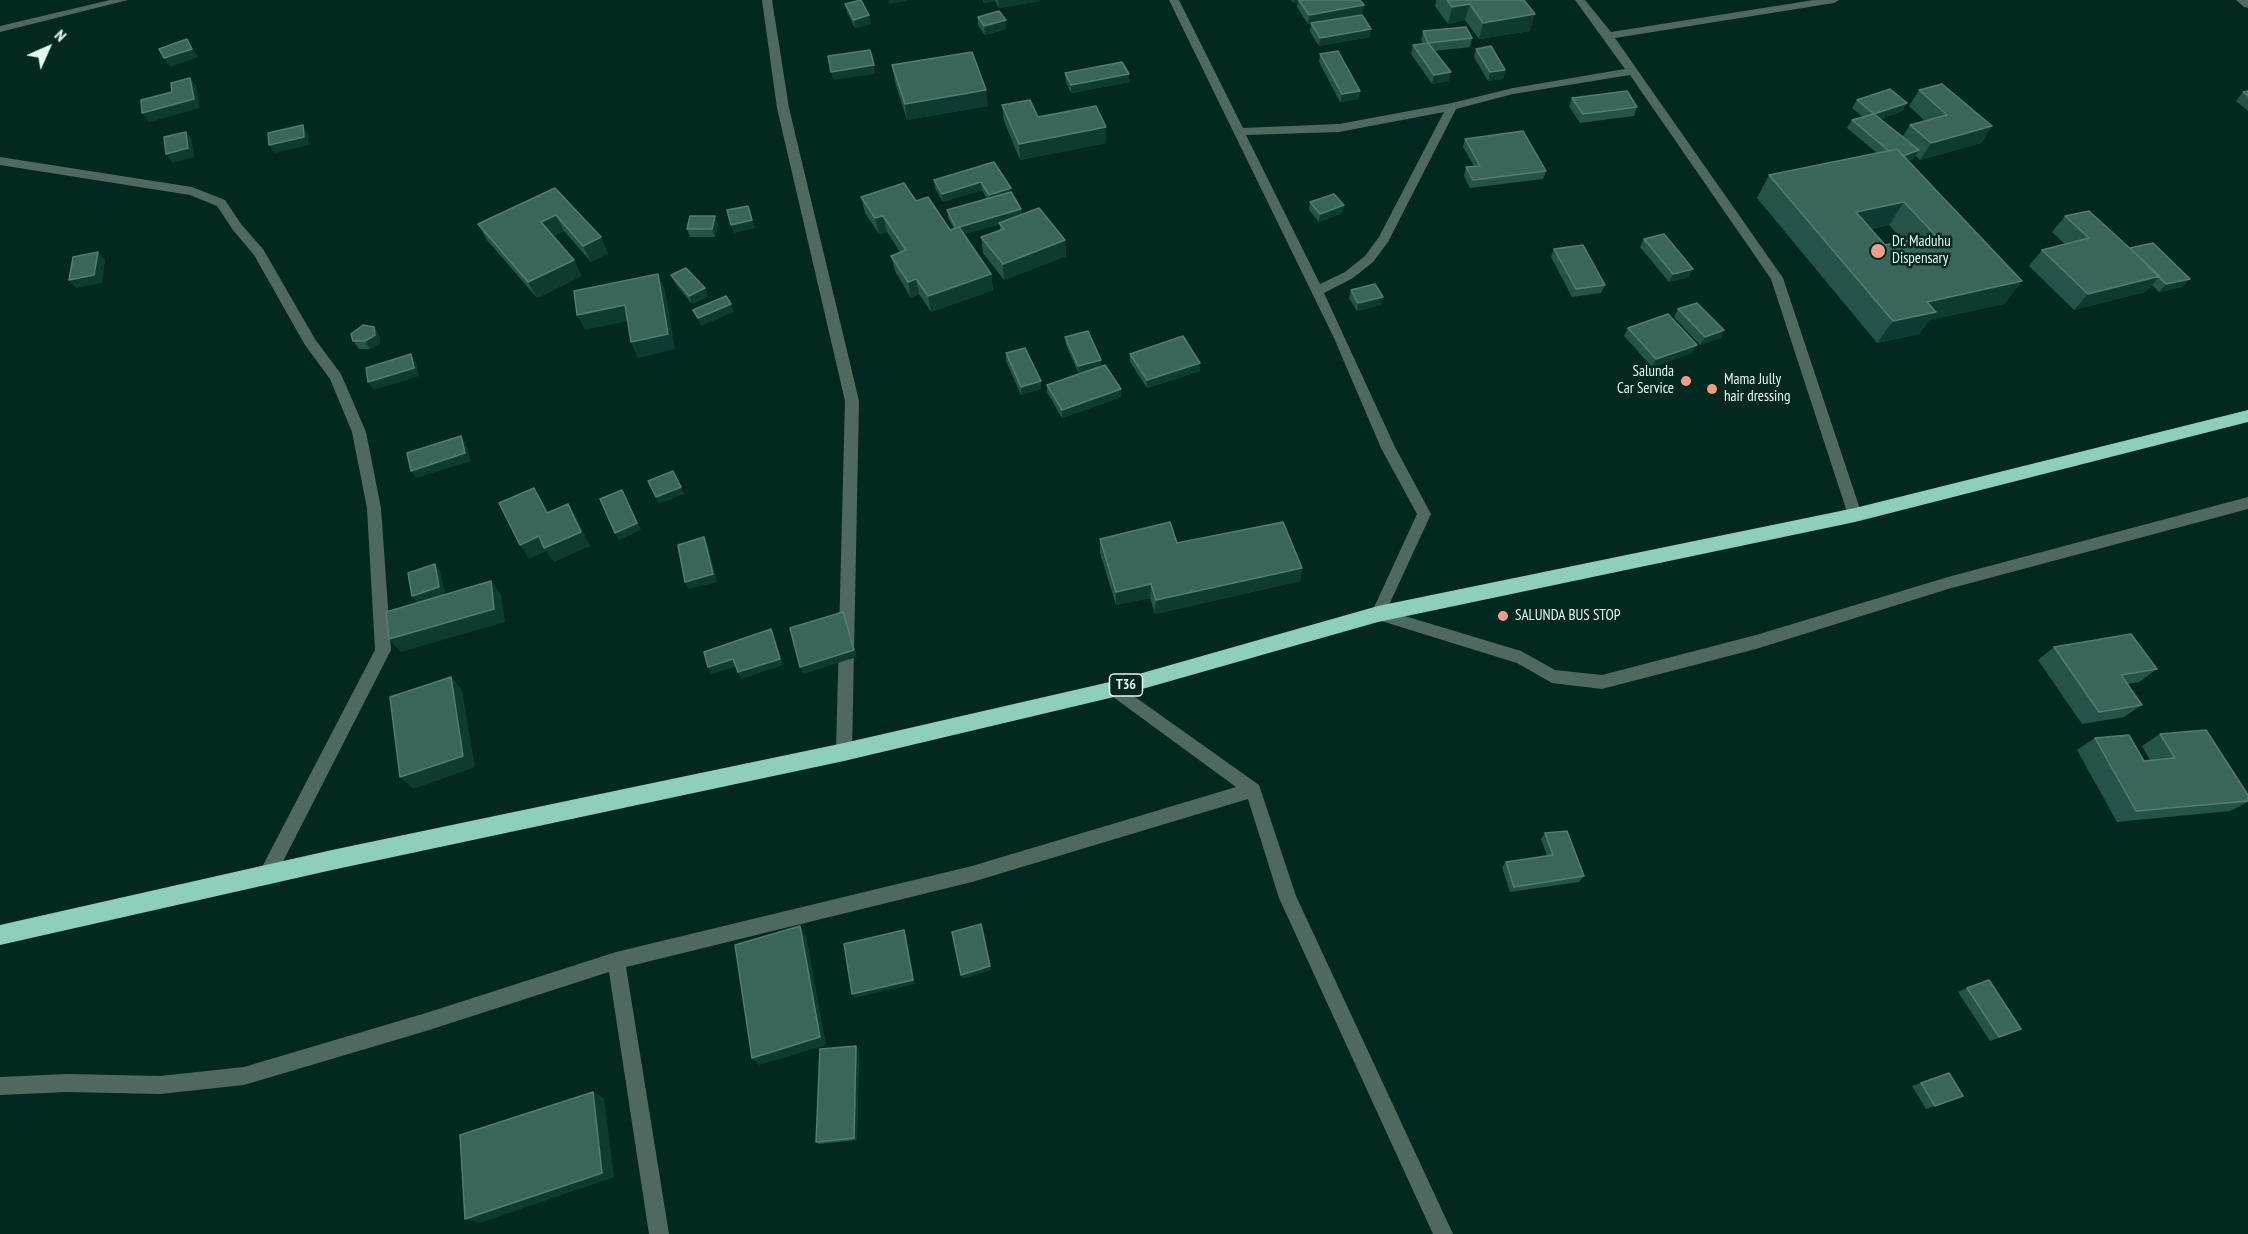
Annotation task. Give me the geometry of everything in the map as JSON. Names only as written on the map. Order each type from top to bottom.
[{"type":"highway","name":"T36","points":[[0,935],[267,875],[844,752],[1114,688],[1378,614],[1855,515],[2248,416]]},
{"type":"street","points":[[0,29],[123,0]]},
{"type":"street","points":[[767,0],[783,108],[852,401],[844,752]]},
{"type":"street","points":[[1174,0],[1317,291],[1388,448],[1424,514],[1378,614],[1521,658],[1552,676],[1602,682],[1756,642],[1948,583],[2248,503]]},
{"type":"street","points":[[1580,0],[1608,36],[1777,278],[1855,515]]},
{"type":"street","points":[[1608,36],[1834,0]]},
{"type":"street","points":[[2241,0],[2248,5]]},
{"type":"street","points":[[1239,132],[1339,129],[1452,107],[1513,91],[1632,71]]},
{"type":"street","points":[[1317,291],[1349,275],[1369,259],[1384,239],[1452,107]]},
{"type":"street","points":[[0,161],[192,191],[221,203],[237,227],[259,252],[310,342],[336,377],[359,432],[374,508],[383,650],[267,875]]},
{"type":"street","points":[[1114,688],[1253,790],[1288,898],[1443,1234]]},
{"type":"street","points":[[0,1086],[67,1083],[160,1085],[243,1076],[426,1022],[616,961],[972,874],[1253,790]]},
{"type":"street","points":[[616,961],[659,1234]]},
{"type":"building","points":[[861,0],[869,15],[854,20],[845,4]]},
{"type":"building","points":[[1299,0],[1360,0],[1364,5],[1309,15]]},
{"type":"building","points":[[1447,0],[1524,0],[1535,14],[1483,23],[1470,4],[1452,7]]},
{"type":"building","points":[[999,11],[1006,20],[984,26],[978,17]]},
{"type":"building","points":[[1362,15],[1371,29],[1320,38],[1311,23]]},
{"type":"building","points":[[1466,27],[1472,38],[1428,43],[1423,31]]},
{"type":"building","points":[[187,39],[192,49],[164,58],[159,49]]},
{"type":"building","points":[[1428,43],[1451,72],[1434,75],[1413,45]]},
{"type":"building","points":[[1491,46],[1505,70],[1490,72],[1476,49]]},
{"type":"building","points":[[870,50],[874,65],[831,72],[828,56]]},
{"type":"building","points":[[1338,51],[1360,91],[1342,94],[1320,54]]},
{"type":"building","points":[[972,52],[986,90],[905,104],[892,65]]},
{"type":"building","points":[[1122,62],[1129,74],[1071,85],[1065,73]]},
{"type":"building","points":[[190,78],[194,99],[142,113],[141,100],[172,92],[171,83]]},
{"type":"building","points":[[1942,84],[1992,126],[1931,143],[1910,125],[1947,115],[1919,90]]},
{"type":"building","points":[[1890,89],[1907,103],[1874,114],[1857,100]]},
{"type":"building","points":[[1627,91],[1637,107],[1583,114],[1572,98]]},
{"type":"building","points":[[1030,100],[1038,117],[1096,106],[1106,127],[1019,144],[1002,105]]},
{"type":"building","points":[[1874,114],[1919,150],[1903,156],[1897,149],[1889,151],[1852,120]]},
{"type":"building","points":[[303,125],[304,137],[269,145],[268,133]]},
{"type":"building","points":[[1523,131],[1546,171],[1473,180],[1466,167],[1480,166],[1465,139]]},
{"type":"building","points":[[186,132],[188,148],[166,154],[164,137]]},
{"type":"building","name":"Dr. Maduhu Dispensary","points":[[1897,149],[2022,281],[1927,302],[1936,312],[1893,321],[1769,175]],"holes":[[[1904,202],[1935,235],[1885,245],[1856,212]]]},
{"type":"building","points":[[994,162],[1011,188],[989,195],[981,182],[942,194],[934,180]]},
{"type":"building","points":[[904,183],[916,201],[928,197],[950,230],[959,227],[991,274],[928,296],[916,279],[908,282],[891,256],[906,250],[883,216],[875,218],[861,197]]},
{"type":"building","points":[[555,188],[601,237],[583,246],[556,215],[541,222],[574,260],[528,282],[478,224]]},
{"type":"building","points":[[1011,192],[1021,209],[956,228],[947,210]]},
{"type":"building","points":[[1334,194],[1344,205],[1320,214],[1310,202]]},
{"type":"building","points":[[748,206],[752,220],[731,225],[727,210]]},
{"type":"building","points":[[1039,208],[1065,240],[1003,264],[981,237],[1004,229],[999,223]]},
{"type":"building","points":[[2089,211],[2160,276],[2088,294],[2042,250],[2089,238],[2065,216]]},
{"type":"building","points":[[690,216],[715,216],[712,229],[687,229]]},
{"type":"building","points":[[1664,234],[1693,269],[1673,274],[1644,239]]},
{"type":"building","points":[[2153,243],[2190,279],[2166,284],[2130,248]]},
{"type":"building","points":[[1583,245],[1605,285],[1576,289],[1554,249]]},
{"type":"building","points":[[98,252],[94,275],[69,280],[73,257]]},
{"type":"building","points":[[686,268],[705,288],[689,296],[671,275]]},
{"type":"building","points":[[658,274],[668,334],[631,342],[625,305],[577,315],[574,291]]},
{"type":"building","points":[[1375,284],[1383,297],[1358,303],[1351,290]]},
{"type":"building","points":[[726,296],[731,304],[698,318],[693,310]]},
{"type":"building","points":[[1697,303],[1724,330],[1705,337],[1678,309]]},
{"type":"building","points":[[1668,314],[1697,345],[1656,359],[1628,328]]},
{"type":"building","points":[[363,325],[374,327],[375,335],[365,341],[353,341],[351,334]]},
{"type":"building","points":[[1088,331],[1101,360],[1078,366],[1065,337]]},
{"type":"building","points":[[1183,336],[1200,363],[1147,380],[1130,354]]},
{"type":"building","points":[[1025,348],[1041,381],[1021,387],[1006,353]]},
{"type":"building","points":[[411,354],[414,368],[368,382],[366,368]]},
{"type":"building","points":[[1105,365],[1121,389],[1062,410],[1047,385]]},
{"type":"building","points":[[461,436],[465,453],[411,471],[407,453]]},
{"type":"building","points":[[673,471],[681,487],[656,497],[648,481]]},
{"type":"building","points":[[534,488],[547,513],[568,504],[581,532],[544,548],[539,536],[520,545],[499,503]]},
{"type":"building","points":[[622,490],[637,523],[615,533],[600,499]]},
{"type":"building","points":[[1170,522],[1177,543],[1283,522],[1302,568],[1156,600],[1151,584],[1116,592],[1100,539]]},
{"type":"building","points":[[704,537],[713,574],[685,582],[678,545]]},
{"type":"building","points":[[435,564],[439,587],[412,596],[408,573]]},
{"type":"building","points":[[491,581],[494,609],[389,639],[386,612]]},
{"type":"building","points":[[843,612],[854,650],[800,667],[790,628]]},
{"type":"building","points":[[771,629],[780,659],[738,672],[733,659],[708,667],[704,652]]},
{"type":"building","points":[[2131,634],[2157,669],[2121,675],[2142,705],[2099,712],[2054,647]]},
{"type":"building","points":[[451,677],[463,756],[400,777],[390,697]]},
{"type":"building","points":[[2206,730],[2248,795],[2248,801],[2136,811],[2095,738],[2129,735],[2144,761],[2175,758],[2160,734]]},
{"type":"building","points":[[1567,831],[1584,876],[1514,887],[1506,862],[1553,855],[1545,833]]},
{"type":"building","points":[[981,924],[990,966],[961,975],[952,932]]},
{"type":"building","points":[[800,926],[820,1037],[752,1058],[735,945]]},
{"type":"building","points":[[904,930],[913,980],[852,994],[844,944]]},
{"type":"building","points":[[1989,980],[2021,1029],[1999,1037],[1967,988]]},
{"type":"building","points":[[856,1046],[854,1138],[816,1142],[820,1049]]},
{"type":"building","points":[[1949,1073],[1963,1096],[1935,1106],[1921,1083]]},
{"type":"building","points":[[593,1092],[602,1173],[465,1219],[460,1135]]},
{"type":"place","name":"Dr. Maduhu Dispensary","points":[[1878,251]]},
{"type":"place","name":"Salunda Car Service","points":[[1686,381]]},
{"type":"place","name":"Mama Jully hair dressing","points":[[1712,389]]},
{"type":"place","name":"SALUNDA BUS STOP","points":[[1503,616]]}]
